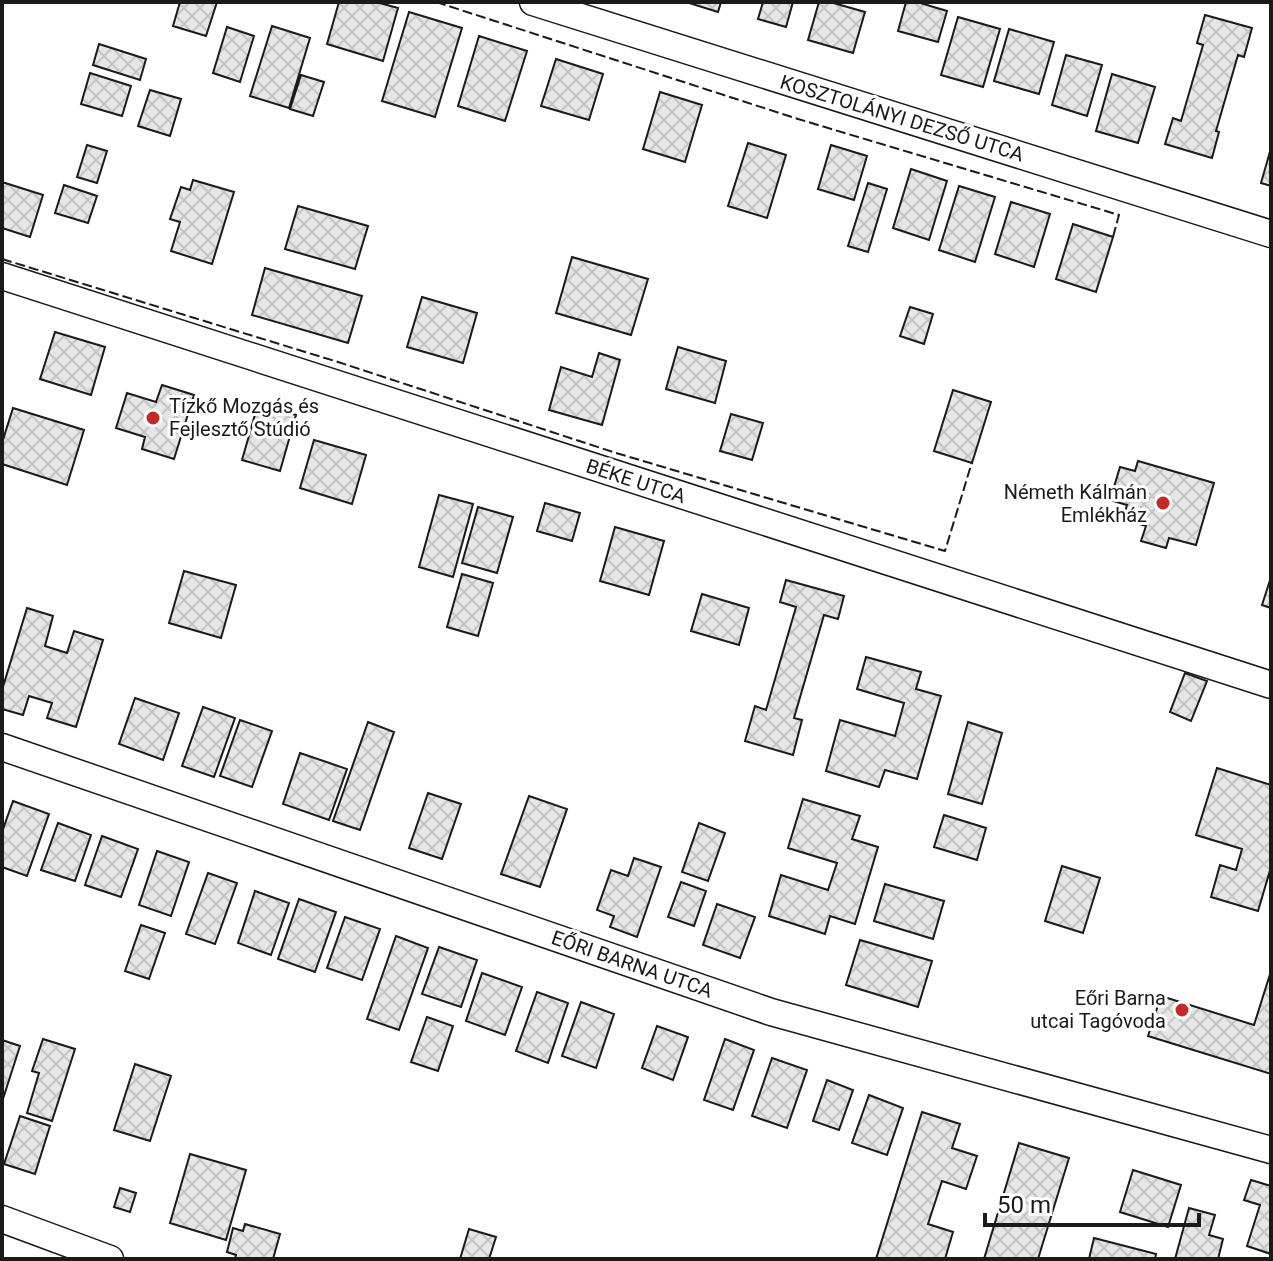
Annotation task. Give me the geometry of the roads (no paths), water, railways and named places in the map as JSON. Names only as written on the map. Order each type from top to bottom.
[{"type":"street","name":"KOSZTOLÁNYI DEZSŐ UTCA","points":[[533,2],[1271,234]]},
{"type":"street","name":"BÉKE UTCA","points":[[2,276],[1271,685]]},
{"type":"street","name":"EŐRI BARNA UTCA","points":[[2,747],[771,1012],[1271,1150]]},
{"type":"street","points":[[2,1219],[110,1259]]},
{"type":"place","name":"Tízkő Mozgás és Fejlesztő Stúdió","points":[[153,418]]},
{"type":"place","name":"Németh Kálmán Emlékház","points":[[1163,503]]},
{"type":"place","name":"Eőri Barna utcai Tagóvoda","points":[[1182,1010]]}]
